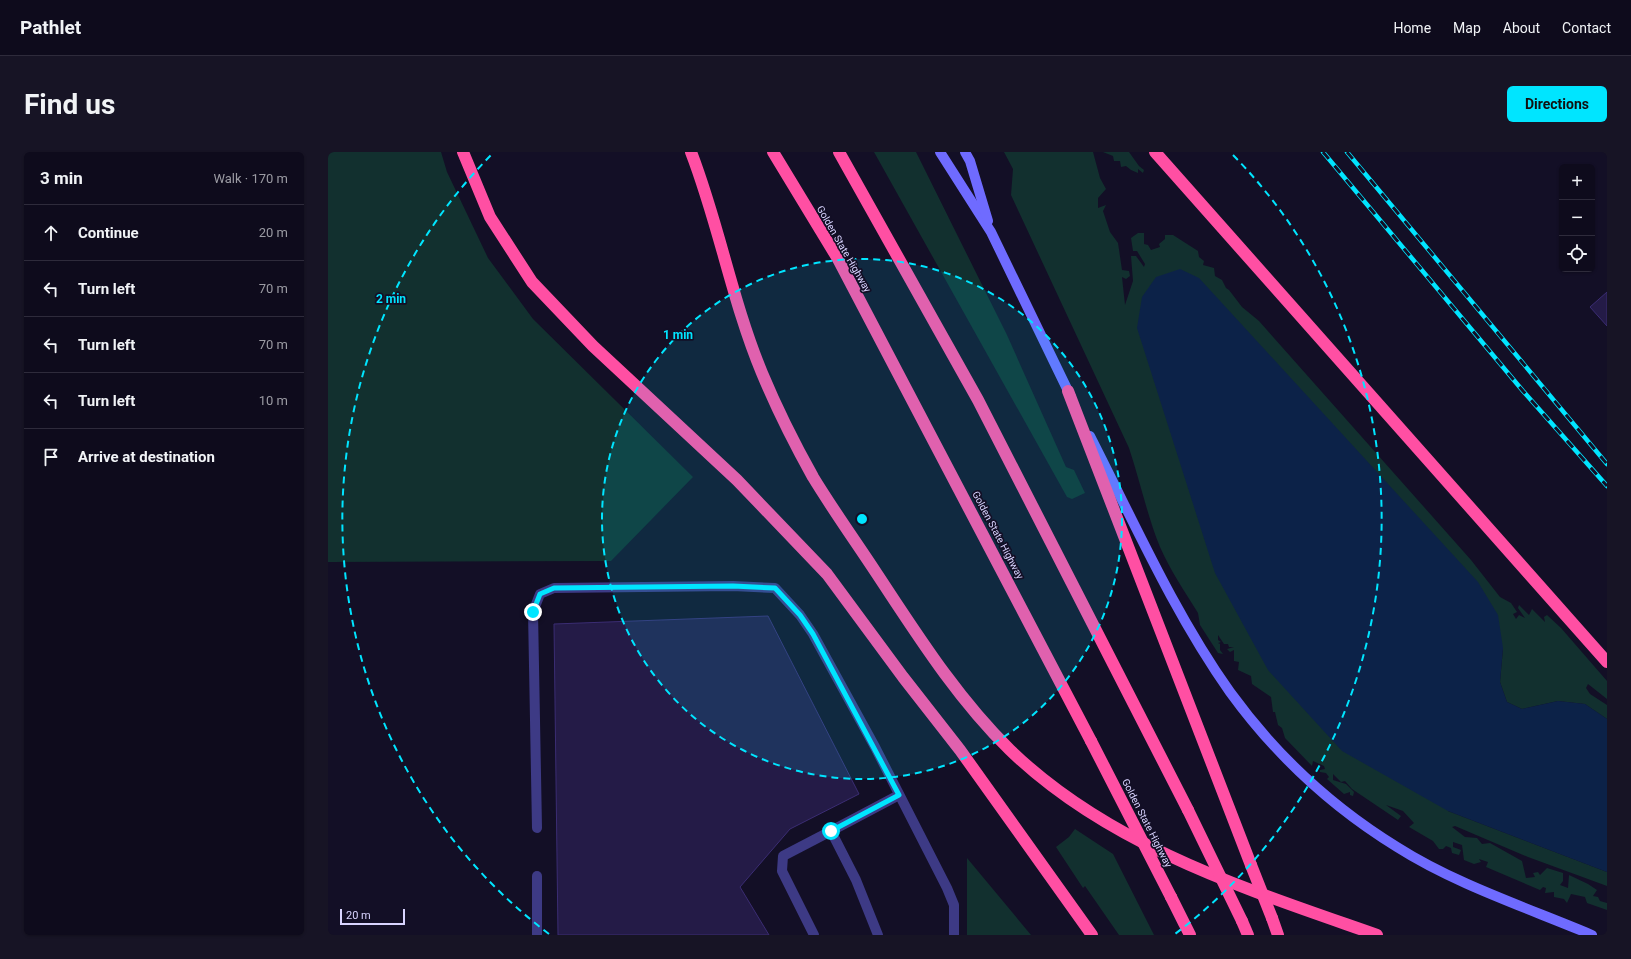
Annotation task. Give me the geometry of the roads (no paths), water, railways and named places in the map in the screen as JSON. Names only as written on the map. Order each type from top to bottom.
[{"type":"highway","points":[[464,152],[490,217],[532,282],[593,346],[737,480],[826,574],[960,750],[1092,935]]},
{"type":"highway","points":[[691,152],[700,176],[741,316],[761,371],[786,426],[815,479],[930,655],[969,706],[1024,763],[1075,803],[1105,822],[1191,866],[1305,910],[1377,935]]},
{"type":"highway","name":"Golden State Highway","points":[[773,152],[838,259],[1091,740],[1190,935]]},
{"type":"highway","points":[[839,152],[978,400],[1188,810],[1248,935]]},
{"type":"highway","points":[[1155,152],[1607,662]]},
{"type":"highway","points":[[1068,391],[1278,935]]},
{"type":"main road","points":[[940,152],[992,232],[1068,391],[1158,570],[1192,631],[1231,693],[1277,749],[1339,807],[1397,848],[1448,875],[1592,935]]},
{"type":"main road","points":[[965,152],[970,161],[992,232]]},
{"type":"lane","points":[[537,828],[533,612],[540,594],[554,588],[733,586],[775,588],[800,615],[813,634],[947,888],[954,905],[954,935]]},
{"type":"lane","points":[[814,935],[782,871],[783,856],[899,795]]},
{"type":"lane","points":[[831,831],[856,880],[878,935]]},
{"type":"lane","points":[[537,876],[537,935]]},
{"type":"water","points":[[1180,269],[1199,278],[1478,582],[1498,615],[1503,648],[1500,682],[1507,702],[1522,709],[1558,701],[1585,704],[1607,719],[1607,872],[1448,811],[1342,751],[1268,670],[1215,573],[1137,328],[1142,297],[1156,277]]},
{"type":"railway","points":[[1323,152],[1523,391],[1607,486]]},
{"type":"railway","points":[[1347,152],[1607,464]]}]
